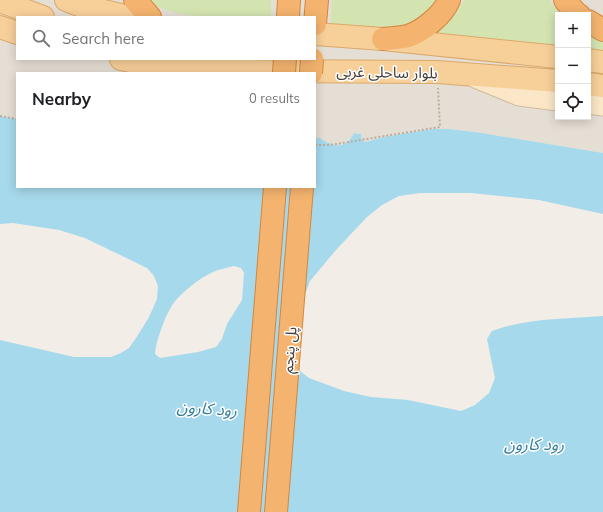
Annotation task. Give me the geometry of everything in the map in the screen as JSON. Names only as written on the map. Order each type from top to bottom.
[{"type":"highway","points":[[135,0],[149,16]]},
{"type":"highway","points":[[383,39],[408,36],[430,24],[447,6],[449,0]]},
{"type":"highway","points":[[565,0],[575,12]]},
{"type":"highway","points":[[591,23],[603,30]]},
{"type":"highway","points":[[284,72],[285,60]]},
{"type":"highway","points":[[311,72],[312,60]]},
{"type":"highway","name":"پل پنجم","points":[[249,512],[275,188]]},
{"type":"highway","name":"پل پنجم","points":[[276,512],[302,188]]},
{"type":"main road","points":[[66,0],[80,5],[126,16]]},
{"type":"main road","points":[[0,1],[40,16]]},
{"type":"main road","points":[[0,27],[16,33]]},
{"type":"main road","name":"بلوار ساحلی غربی","points":[[316,34],[383,39],[555,57]]},
{"type":"main road","name":"بلوار ساحلی غربی","points":[[316,38],[343,36]]},
{"type":"main road","name":"بلوار ساحلی غربی","points":[[126,60],[162,67],[258,71],[437,72],[555,81]]},
{"type":"main road","points":[[591,60],[603,62]]},
{"type":"main road","points":[[591,84],[603,86]]},
{"type":"street","points":[[466,74],[519,96],[555,101]]},
{"type":"street","points":[[591,104],[603,106]]},
{"type":"path","points":[[316,145],[330,145],[440,127],[437,72]]},
{"type":"path","points":[[0,116],[16,119]]},
{"type":"shaded area","points":[[0,0],[603,0],[603,153],[449,129],[432,129],[384,137],[365,142],[362,140],[361,134],[354,133],[351,138],[339,146],[330,145],[320,138],[316,138],[316,72],[16,72],[16,119],[0,116]]},
{"type":"green space","points":[[147,0],[271,0],[271,16],[198,16],[173,12],[159,7]]},
{"type":"green space","points":[[332,0],[445,0],[429,15],[407,25],[382,31],[330,26]]},
{"type":"green space","points":[[464,0],[549,0],[559,12],[555,12],[555,48],[427,33],[453,17]]},
{"type":"green space","points":[[591,35],[603,41],[603,53],[591,51]]},
{"type":"water","name":"رود کارون","points":[[0,116],[16,119],[16,188],[316,188],[316,138],[320,138],[334,145],[338,145],[347,142],[354,133],[361,134],[362,140],[365,142],[384,137],[432,129],[449,129],[603,153],[603,214],[539,200],[471,193],[420,193],[399,196],[382,205],[367,217],[335,251],[310,281],[303,300],[298,360],[300,371],[309,378],[344,391],[371,397],[408,400],[461,411],[475,405],[489,393],[495,378],[487,339],[492,331],[533,321],[603,316],[603,512],[0,512],[0,340],[74,357],[111,357],[129,348],[138,335],[149,317],[157,299],[158,286],[154,276],[147,268],[85,238],[59,230],[13,223],[0,224]],"holes":[[[234,266],[241,268],[244,273],[242,300],[227,324],[222,339],[216,347],[198,352],[160,358],[155,354],[157,341],[162,326],[173,305],[180,296],[208,274],[220,269]]]}]
